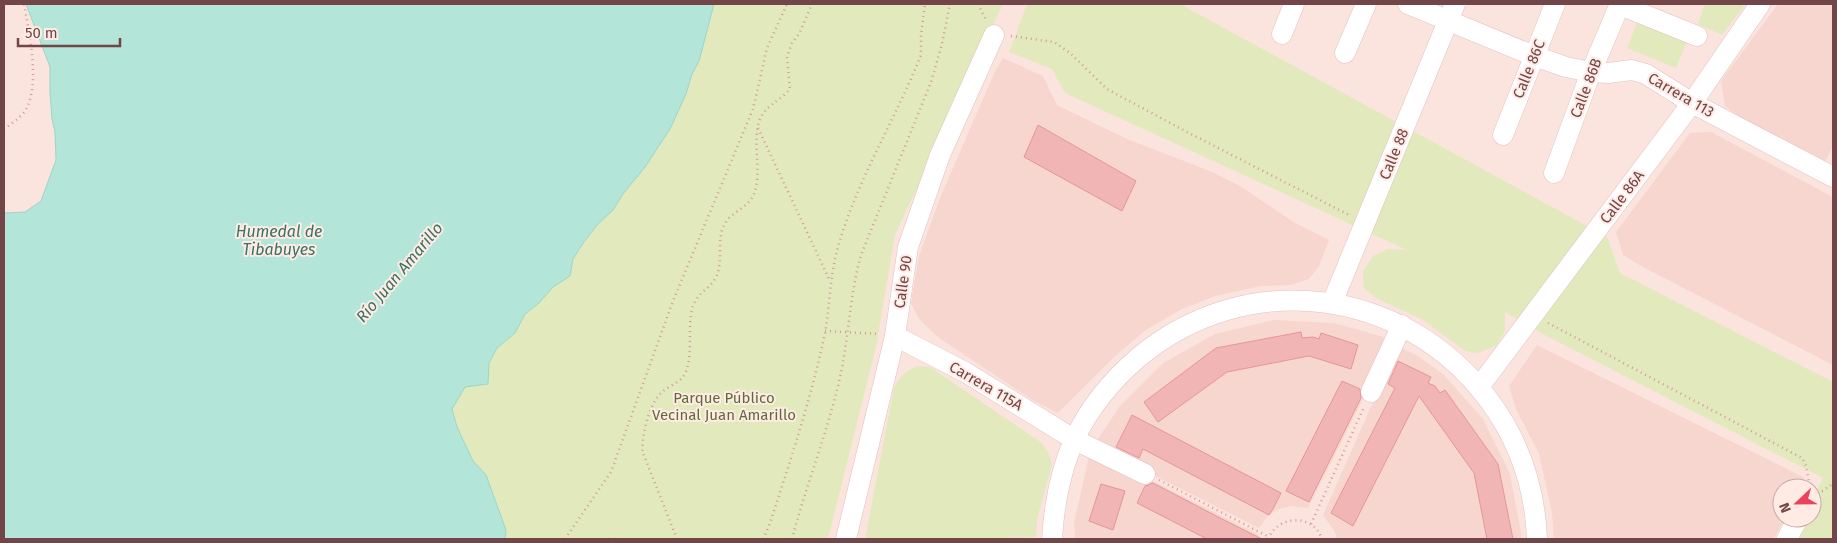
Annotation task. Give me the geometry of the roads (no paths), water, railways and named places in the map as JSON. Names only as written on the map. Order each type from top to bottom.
[{"type":"street","points":[[1282,34],[1294,4]]},
{"type":"street","points":[[1345,53],[1366,4]]},
{"type":"street","name":"Carrera 113","points":[[1408,4],[1451,12],[1534,56],[1566,67],[1591,72],[1608,73],[1632,70],[1646,74],[1692,103],[1833,177]]},
{"type":"street","name":"Calle 86C","points":[[1503,135],[1555,4]]},
{"type":"street","points":[[1620,4],[1696,36]]},
{"type":"street","name":"Calle 86B","points":[[1554,173],[1591,72],[1620,4]]},
{"type":"street","name":"Calle 86A","points":[[1479,387],[1692,103],[1760,4]]},
{"type":"street","name":"Calle 88","points":[[1332,303],[1451,12]]},
{"type":"street","name":"Calle 90","points":[[846,539],[895,336],[908,247],[940,155],[994,35]]},
{"type":"street","points":[[1052,539],[1053,513],[1061,475],[1074,440],[1090,412],[1108,387],[1127,367],[1154,345],[1180,329],[1209,316],[1254,304],[1300,300],[1332,303],[1379,315],[1402,325],[1430,342],[1456,363],[1479,387],[1514,440],[1526,469],[1536,515],[1537,539]]},
{"type":"street","points":[[1371,392],[1402,325]]},
{"type":"street","name":"Carrera 115A","points":[[895,336],[965,372],[1074,440],[1146,474]]},
{"type":"water","name":"Humedal de Tibabuyes","points":[[26,4],[714,4],[699,61],[670,129],[613,210],[597,225],[584,242],[573,259],[570,276],[553,287],[539,303],[525,314],[515,333],[497,348],[489,363],[488,384],[465,387],[452,409],[457,427],[473,461],[486,475],[506,530],[505,539],[4,539],[4,213],[25,212],[41,201],[56,160],[50,92],[50,67]]},
{"type":"water label","name":"Río Juan Amarillo","points":[[399,272]]},
{"type":"park label","name":"Parque Público Vecinal Juan Amarillo","points":[[724,406]]}]
